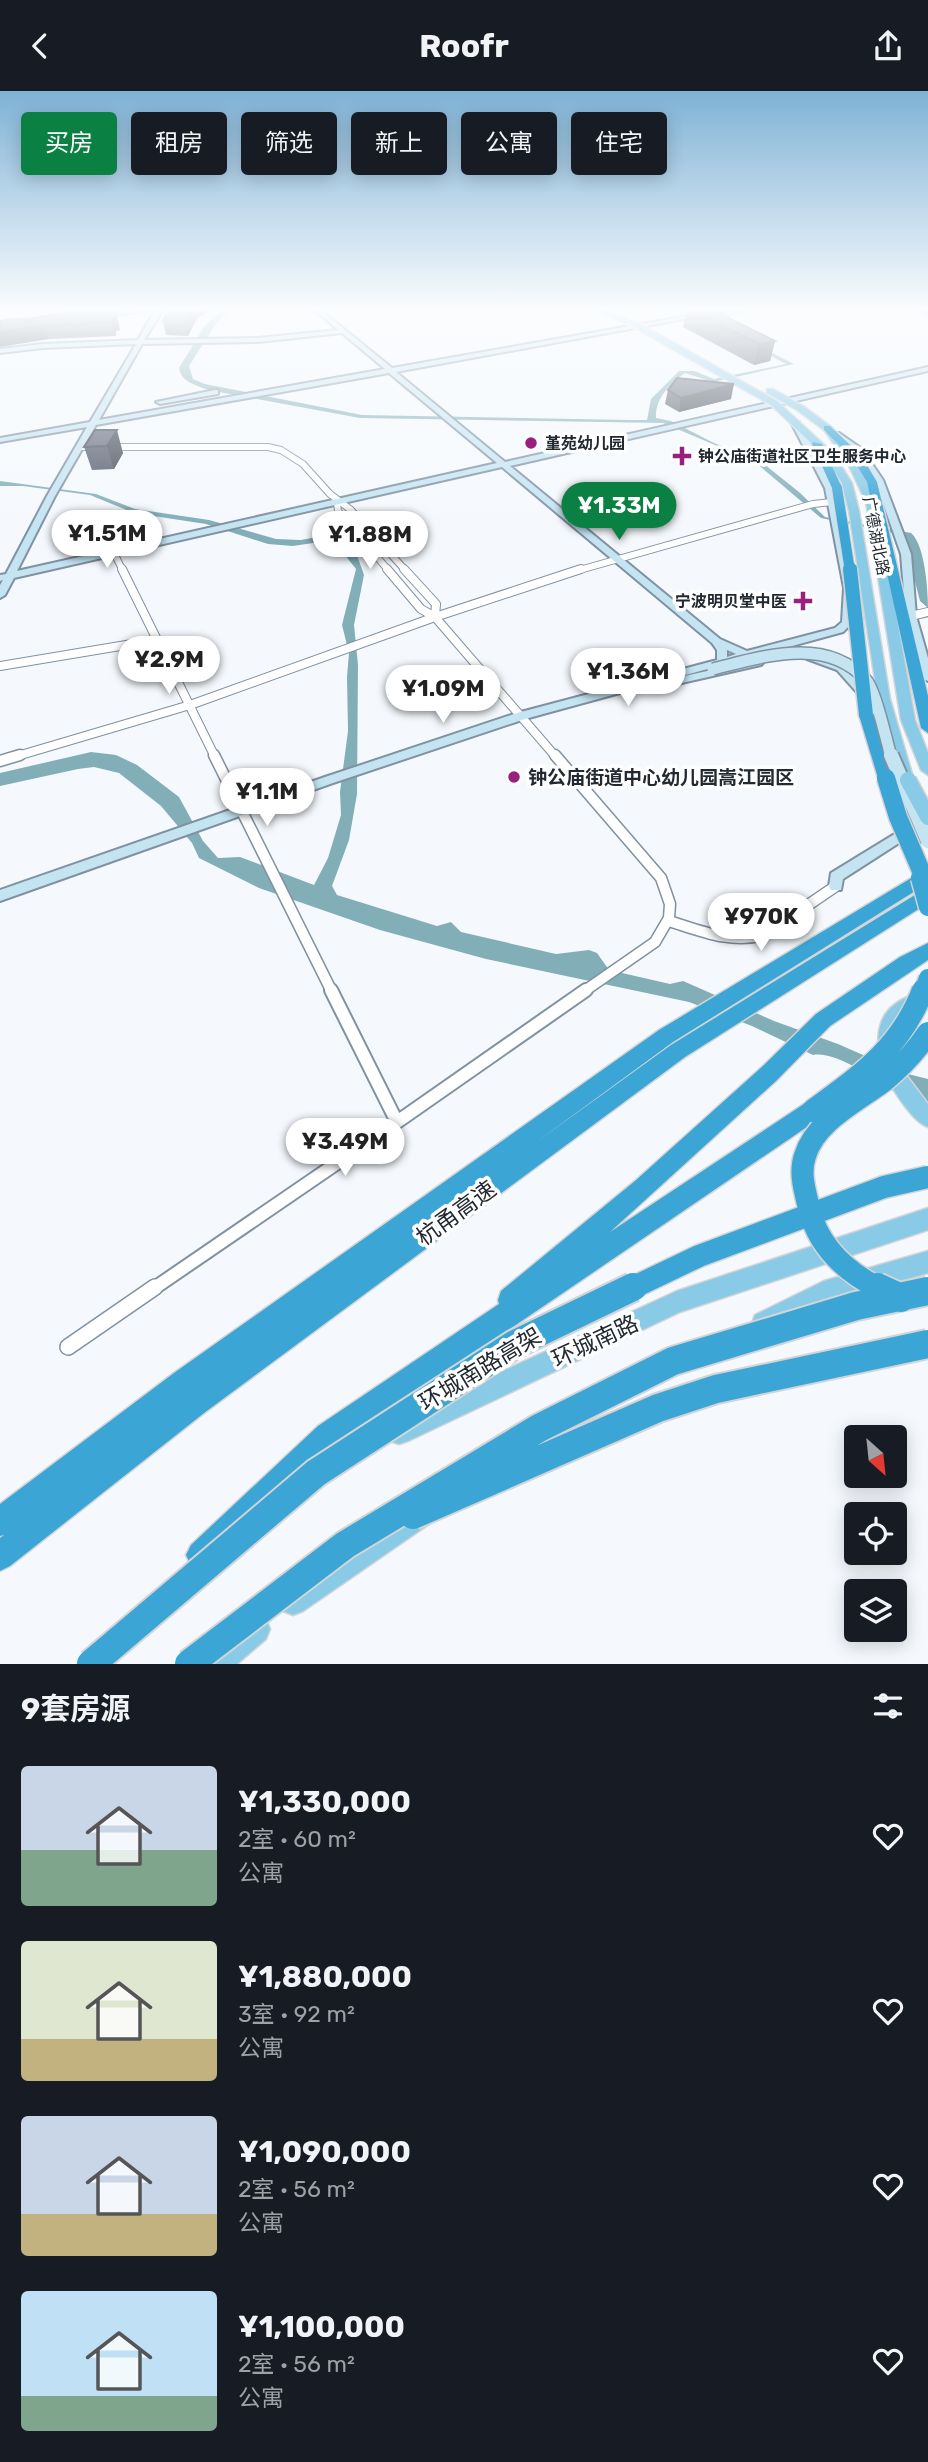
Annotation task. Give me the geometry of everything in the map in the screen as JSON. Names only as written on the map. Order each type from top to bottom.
[{"type":"highway","points":[[827,428],[857,457],[872,482],[883,520],[928,728]]},
{"type":"highway","points":[[817,444],[834,495],[850,567],[866,715],[898,817],[928,887]]},
{"type":"highway","points":[[914,854],[928,907]]},
{"type":"highway","name":"杭甬高速","points":[[781,976],[928,875]]},
{"type":"highway","name":"杭甬高速","points":[[0,1522],[183,1382],[672,1043],[781,976],[928,894]]},
{"type":"highway","points":[[423,1370],[597,1230],[770,1073],[823,1020],[906,962],[928,951]]},
{"type":"highway","points":[[117,1639],[243,1513],[319,1445],[423,1370],[800,1119],[878,1062],[900,1039],[916,1012],[928,978]]},
{"type":"highway","points":[[928,1034],[915,1053],[896,1070],[830,1120],[808,1146],[803,1174],[813,1227],[828,1249],[850,1272],[884,1291],[915,1303],[928,1302]]},
{"type":"highway","name":"杭甬高速","points":[[0,1556],[194,1404],[672,1043]]},
{"type":"highway","name":"环城南路高架","points":[[91,1664],[117,1639],[316,1473],[514,1344],[699,1256],[884,1187],[928,1177]]},
{"type":"highway","points":[[189,1664],[345,1545],[539,1428],[673,1361],[856,1306],[928,1291]]},
{"type":"highway","points":[[345,1545],[658,1408],[716,1389],[928,1344]]},
{"type":"main road","name":"广德湖北路","points":[[735,380],[774,403],[830,455],[847,483],[892,735],[908,780],[928,816]]},
{"type":"main road","name":"广德湖北路","points":[[750,380],[827,428],[854,466],[871,502],[908,720],[928,770]]},
{"type":"main road","points":[[928,996],[910,1003],[889,1024],[885,1039],[889,1062],[908,1099],[928,1118]]},
{"type":"main road","name":"环城南路","points":[[86,1664],[364,1449],[677,1302],[928,1219]]},
{"type":"main road","points":[[216,1664],[272,1615],[453,1493],[602,1406],[824,1292],[928,1262]]},
{"type":"street","points":[[0,595],[5,577],[119,380]]},
{"type":"street","points":[[274,382],[283,380]]},
{"type":"street","points":[[0,440],[333,380]]},
{"type":"street","points":[[403,380],[716,641],[746,655]]},
{"type":"street","points":[[5,577],[878,380]]},
{"type":"street","points":[[0,431],[247,387]]},
{"type":"street","points":[[0,905],[245,814],[523,718],[659,684],[746,655],[828,635],[847,623],[849,588],[834,495],[796,424]]},
{"type":"street","points":[[827,428],[859,451],[879,479],[906,554],[911,616],[928,678]]},
{"type":"street","points":[[81,447],[277,448],[296,456],[337,503],[351,510],[436,604],[435,617]]},
{"type":"street","points":[[0,761],[190,705],[435,617],[615,558],[813,504],[834,495]]},
{"type":"street","points":[[68,1347],[655,942],[669,921],[671,899],[661,878],[435,617],[421,609],[338,511],[337,503]]},
{"type":"street","points":[[114,553],[397,1122]]},
{"type":"street","points":[[911,616],[926,613]]},
{"type":"street","points":[[0,666],[156,640]]},
{"type":"street","points":[[716,641],[722,650],[717,665]]},
{"type":"street","points":[[0,896],[212,821],[245,814],[375,764],[523,718],[717,665],[785,652],[818,653],[845,664],[868,681],[893,762],[928,841]]},
{"type":"street","points":[[659,684],[719,674],[794,655],[810,657],[841,668],[862,688],[870,705],[911,829]]},
{"type":"street","points":[[669,921],[726,938],[754,939],[836,886],[836,877],[928,816]]},
{"type":"water","points":[[187,380],[362,415],[647,420],[651,399],[670,380],[677,380],[661,398],[656,418],[671,421],[714,443],[759,460],[825,517],[911,533],[923,557],[928,608],[920,601],[903,535],[821,518],[755,462],[663,423],[360,418],[208,390]]},
{"type":"water","points":[[0,481],[96,494],[135,509],[209,520],[276,539],[301,540],[338,533],[358,558],[364,575],[354,625],[358,665],[357,794],[349,840],[332,886],[337,895],[437,926],[451,922],[461,932],[556,954],[589,950],[597,953],[609,970],[670,984],[683,981],[904,1073],[928,1079],[928,1103],[900,1095],[845,1062],[833,1057],[813,1055],[752,1026],[689,1002],[486,959],[380,930],[259,888],[199,858],[192,843],[161,806],[119,773],[94,767],[0,786],[0,773],[91,752],[116,755],[137,765],[179,797],[203,841],[218,858],[240,857],[314,885],[328,858],[341,815],[340,792],[348,731],[349,653],[342,625],[356,569],[333,540],[293,546],[268,544],[206,524],[134,513],[90,495],[23,486],[0,486]]},
{"type":"building","points":[[675,380],[734,384],[681,398],[668,390]]},
{"type":"building","points":[[95,430],[117,430],[107,446],[84,447]]},
{"type":"place","name":"堇苑幼儿园","points":[[531,443]]},
{"type":"place","name":"钟公庙街道社区卫生服务中心","points":[[682,456]]},
{"type":"place","name":"宁波明贝堂中医","points":[[803,601]]},
{"type":"place","name":"钟公庙街道中心幼儿园嵩江园区","points":[[514,777]]}]
